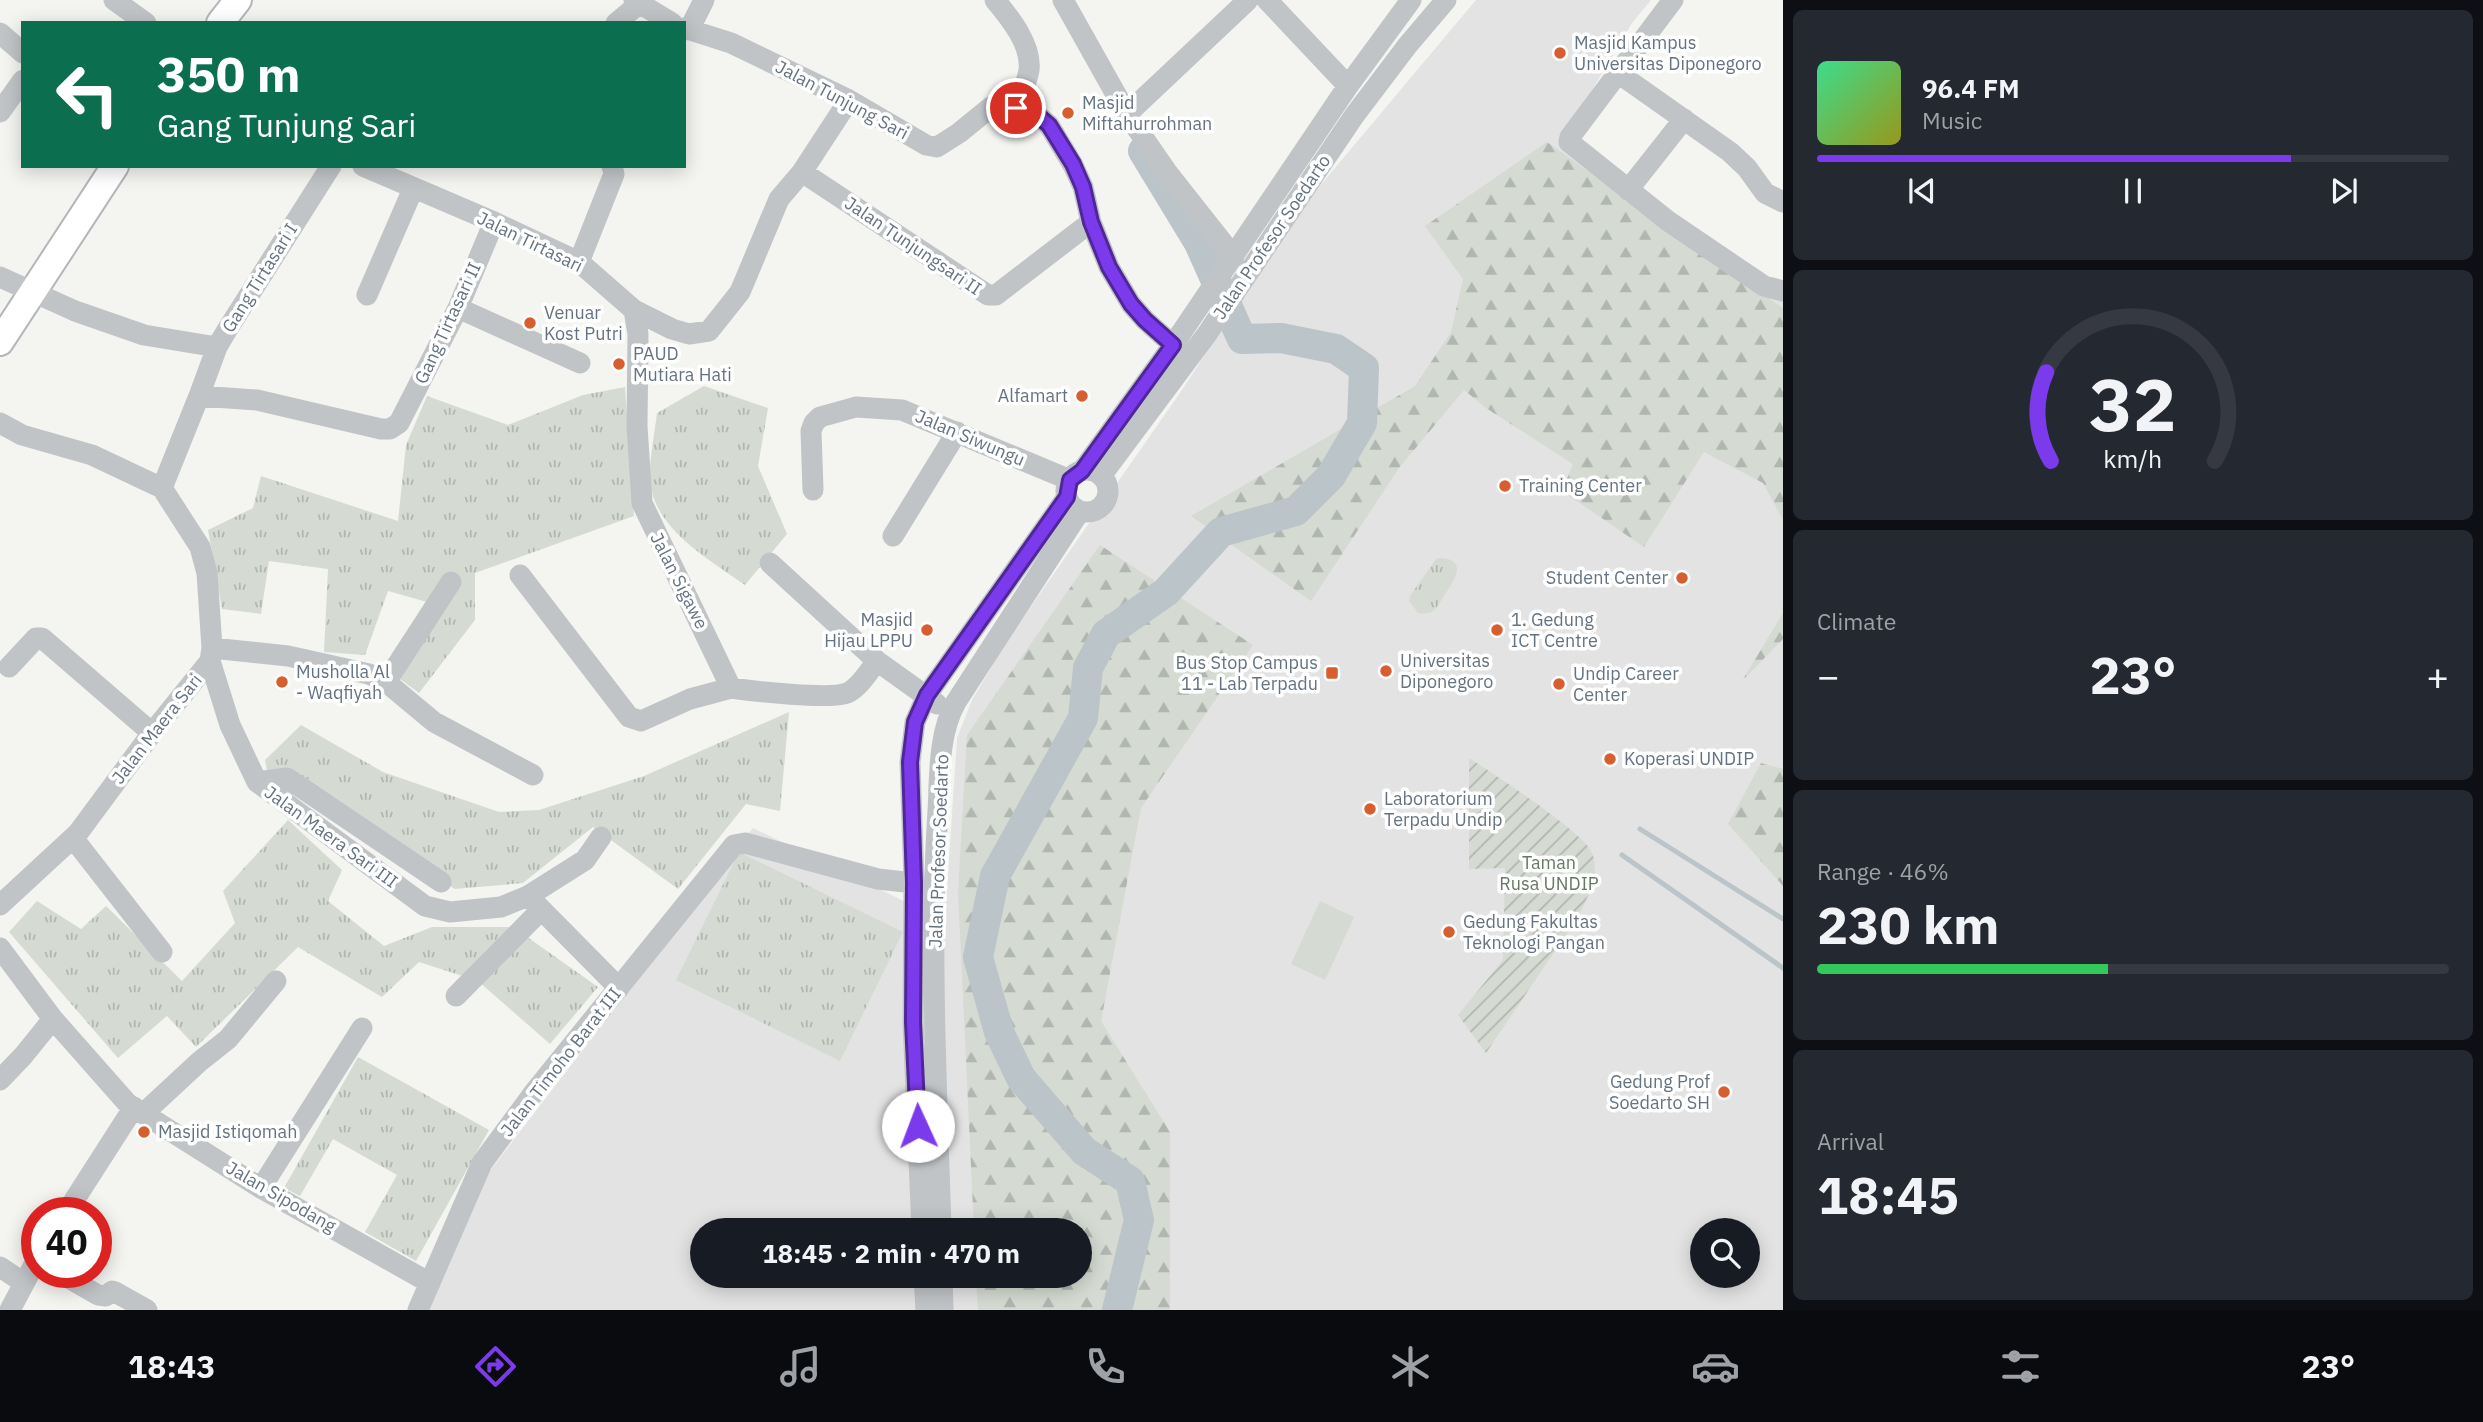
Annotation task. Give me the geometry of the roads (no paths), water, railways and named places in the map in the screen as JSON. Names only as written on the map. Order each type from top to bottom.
[{"type":"main road","points":[[222,21],[238,0]]},
{"type":"main road","points":[[0,342],[114,168]]},
{"type":"street","points":[[114,0],[143,21]]},
{"type":"street","points":[[686,22],[704,0]]},
{"type":"street","points":[[995,0],[1015,26],[1029,63],[1029,73],[1016,108],[1036,114],[1049,125],[1073,164],[1083,187],[1091,222],[1109,267],[1131,304],[1173,345]]},
{"type":"street","points":[[1063,0],[1127,114],[1229,263]]},
{"type":"street","points":[[1127,114],[1248,0]]},
{"type":"street","points":[[1267,0],[1348,86]]},
{"type":"street","name":"Jalan Profesor Soedarto","points":[[921,1218],[913,1022],[914,883],[910,762],[915,722],[927,695],[1080,487],[1348,86],[1411,0]]},
{"type":"street","name":"Jalan Profesor Soedarto","points":[[941,1218],[934,876],[943,740],[949,714],[1080,487],[1207,334],[1354,116],[1446,0]]},
{"type":"street","points":[[1673,0],[1570,137],[1571,144],[1668,221],[1763,286],[1783,291]]},
{"type":"street","points":[[618,21],[636,2]]},
{"type":"street","name":"Jalan Tunjung Sari","points":[[636,2],[671,21]]},
{"type":"street","name":"Jalan Tunjung Sari","points":[[686,28],[731,43],[849,100],[926,145],[937,147],[959,134],[991,107],[1016,108]]},
{"type":"street","points":[[0,33],[21,51]]},
{"type":"street","points":[[1618,73],[1730,152],[1747,168],[1765,193],[1783,202]]},
{"type":"street","points":[[0,112],[21,83]]},
{"type":"street","name":"Jalan Tirtasari","points":[[367,168],[579,262],[634,310],[672,329],[689,334],[709,331],[740,292],[779,198],[802,172],[849,100]]},
{"type":"street","points":[[1628,190],[1684,119]]},
{"type":"street","name":"Gang Tirtasari I","points":[[162,488],[217,347],[330,168]]},
{"type":"street","points":[[579,262],[614,174],[612,168]]},
{"type":"street","name":"Jalan Tunjungsari II","points":[[802,172],[988,295],[996,295],[1091,222]]},
{"type":"street","points":[[367,295],[413,189]]},
{"type":"street","name":"Gang Tirtasari II","points":[[199,396],[257,400],[390,429],[398,423],[458,308],[494,222]]},
{"type":"street","points":[[0,277],[75,311],[144,335],[217,347]]},
{"type":"street","points":[[458,308],[580,363]]},
{"type":"street","name":"Jalan Sigawe","points":[[634,310],[638,334],[637,426],[642,503],[731,688]]},
{"type":"street","name":"Jalan Siwungu","points":[[813,490],[811,431],[814,422],[820,416],[856,407],[902,410],[1080,487]]},
{"type":"street","points":[[0,423],[22,435],[92,456],[162,488],[200,547],[209,581],[211,654],[288,656],[369,674],[386,682],[434,722],[533,775]]},
{"type":"street","points":[[893,536],[957,432]]},
{"type":"street","points":[[770,564],[877,661],[927,695],[949,714]]},
{"type":"street","points":[[520,575],[634,720],[641,721],[690,699],[731,688],[769,693],[842,695],[853,689],[877,661]]},
{"type":"street","points":[[386,682],[451,582]]},
{"type":"street","points":[[9,667],[36,638],[42,638],[152,733]]},
{"type":"street","name":"Jalan Maera Sari","points":[[0,905],[73,838],[211,654]]},
{"type":"street","name":"Jalan Maera Sari III","points":[[211,654],[230,725],[257,782],[425,906],[450,912],[534,903],[585,860],[601,837]]},
{"type":"street","points":[[257,782],[286,778],[441,882]]},
{"type":"street","points":[[73,838],[162,952]]},
{"type":"street","name":"Jalan Timoho Barat III","points":[[418,1310],[482,1163],[535,1091],[734,845],[745,843],[878,879],[914,883]]},
{"type":"street","points":[[456,996],[534,903],[619,988]]},
{"type":"street","name":"Jalan Sipodang","points":[[0,948],[53,1019],[139,1110],[261,1188],[430,1283]]},
{"type":"street","points":[[77,1197],[139,1110],[228,1039],[276,981]]},
{"type":"street","points":[[0,1080],[53,1019]]},
{"type":"street","points":[[261,1188],[362,1028]]},
{"type":"street","points":[[0,1267],[21,1281]]},
{"type":"street","points":[[10,1310],[21,1288]]},
{"type":"street","points":[[86,1288],[98,1295],[106,1296],[112,1291],[115,1292],[147,1310]]},
{"type":"street","points":[[925,1288],[926,1310]]},
{"type":"street","points":[[942,1288],[943,1310]]},
{"type":"waterway","points":[[1117,1310],[1139,1220],[1130,1181],[1084,1151],[1021,1078],[999,1032],[978,957],[995,876],[1083,718],[1088,668],[1106,634],[1166,592],[1221,532],[1296,511],[1331,476],[1362,423],[1364,368],[1336,349],[1281,338],[1242,339],[1199,243],[1143,151]]},
{"type":"waterway","points":[[1640,829],[1783,919]]},
{"type":"waterway","points":[[1622,855],[1783,968]]},
{"type":"place","name":"Masjid Kampus Universitas Diponegoro","points":[[1560,53]]},
{"type":"place","name":"Masjid Miftahurrohman","points":[[1068,113]]},
{"type":"place","name":"Venuar Kost Putri","points":[[530,323]]},
{"type":"place","name":"PAUD Mutiara Hati","points":[[619,364]]},
{"type":"place","name":"Alfamart","points":[[1082,396]]},
{"type":"place","name":"Training Center","points":[[1505,486]]},
{"type":"place","name":"Student Center","points":[[1682,578]]},
{"type":"place","name":"Masjid Hijau LPPU","points":[[927,630]]},
{"type":"place","name":"1. Gedung ICT Centre","points":[[1497,630]]},
{"type":"place","name":"Universitas Diponegoro","points":[[1386,671]]},
{"type":"place","name":"Bus Stop Campus 11 - Lab Terpadu","points":[[1332,673]]},
{"type":"place","name":"Musholla Al - Waqfiyah","points":[[282,682]]},
{"type":"place","name":"Undip Career Center","points":[[1559,684]]},
{"type":"place","name":"Koperasi UNDIP","points":[[1610,759]]},
{"type":"place","name":"Laboratorium Terpadu Undip","points":[[1370,809]]},
{"type":"place","name":"Gedung Fakultas Teknologi Pangan","points":[[1449,932]]},
{"type":"place","name":"Gedung Prof Soedarto SH","points":[[1724,1092]]},
{"type":"place","name":"Masjid Istiqomah","points":[[144,1132]]},
{"type":"park label","name":"Taman Rusa UNDIP","points":[[1549,873]]}]
